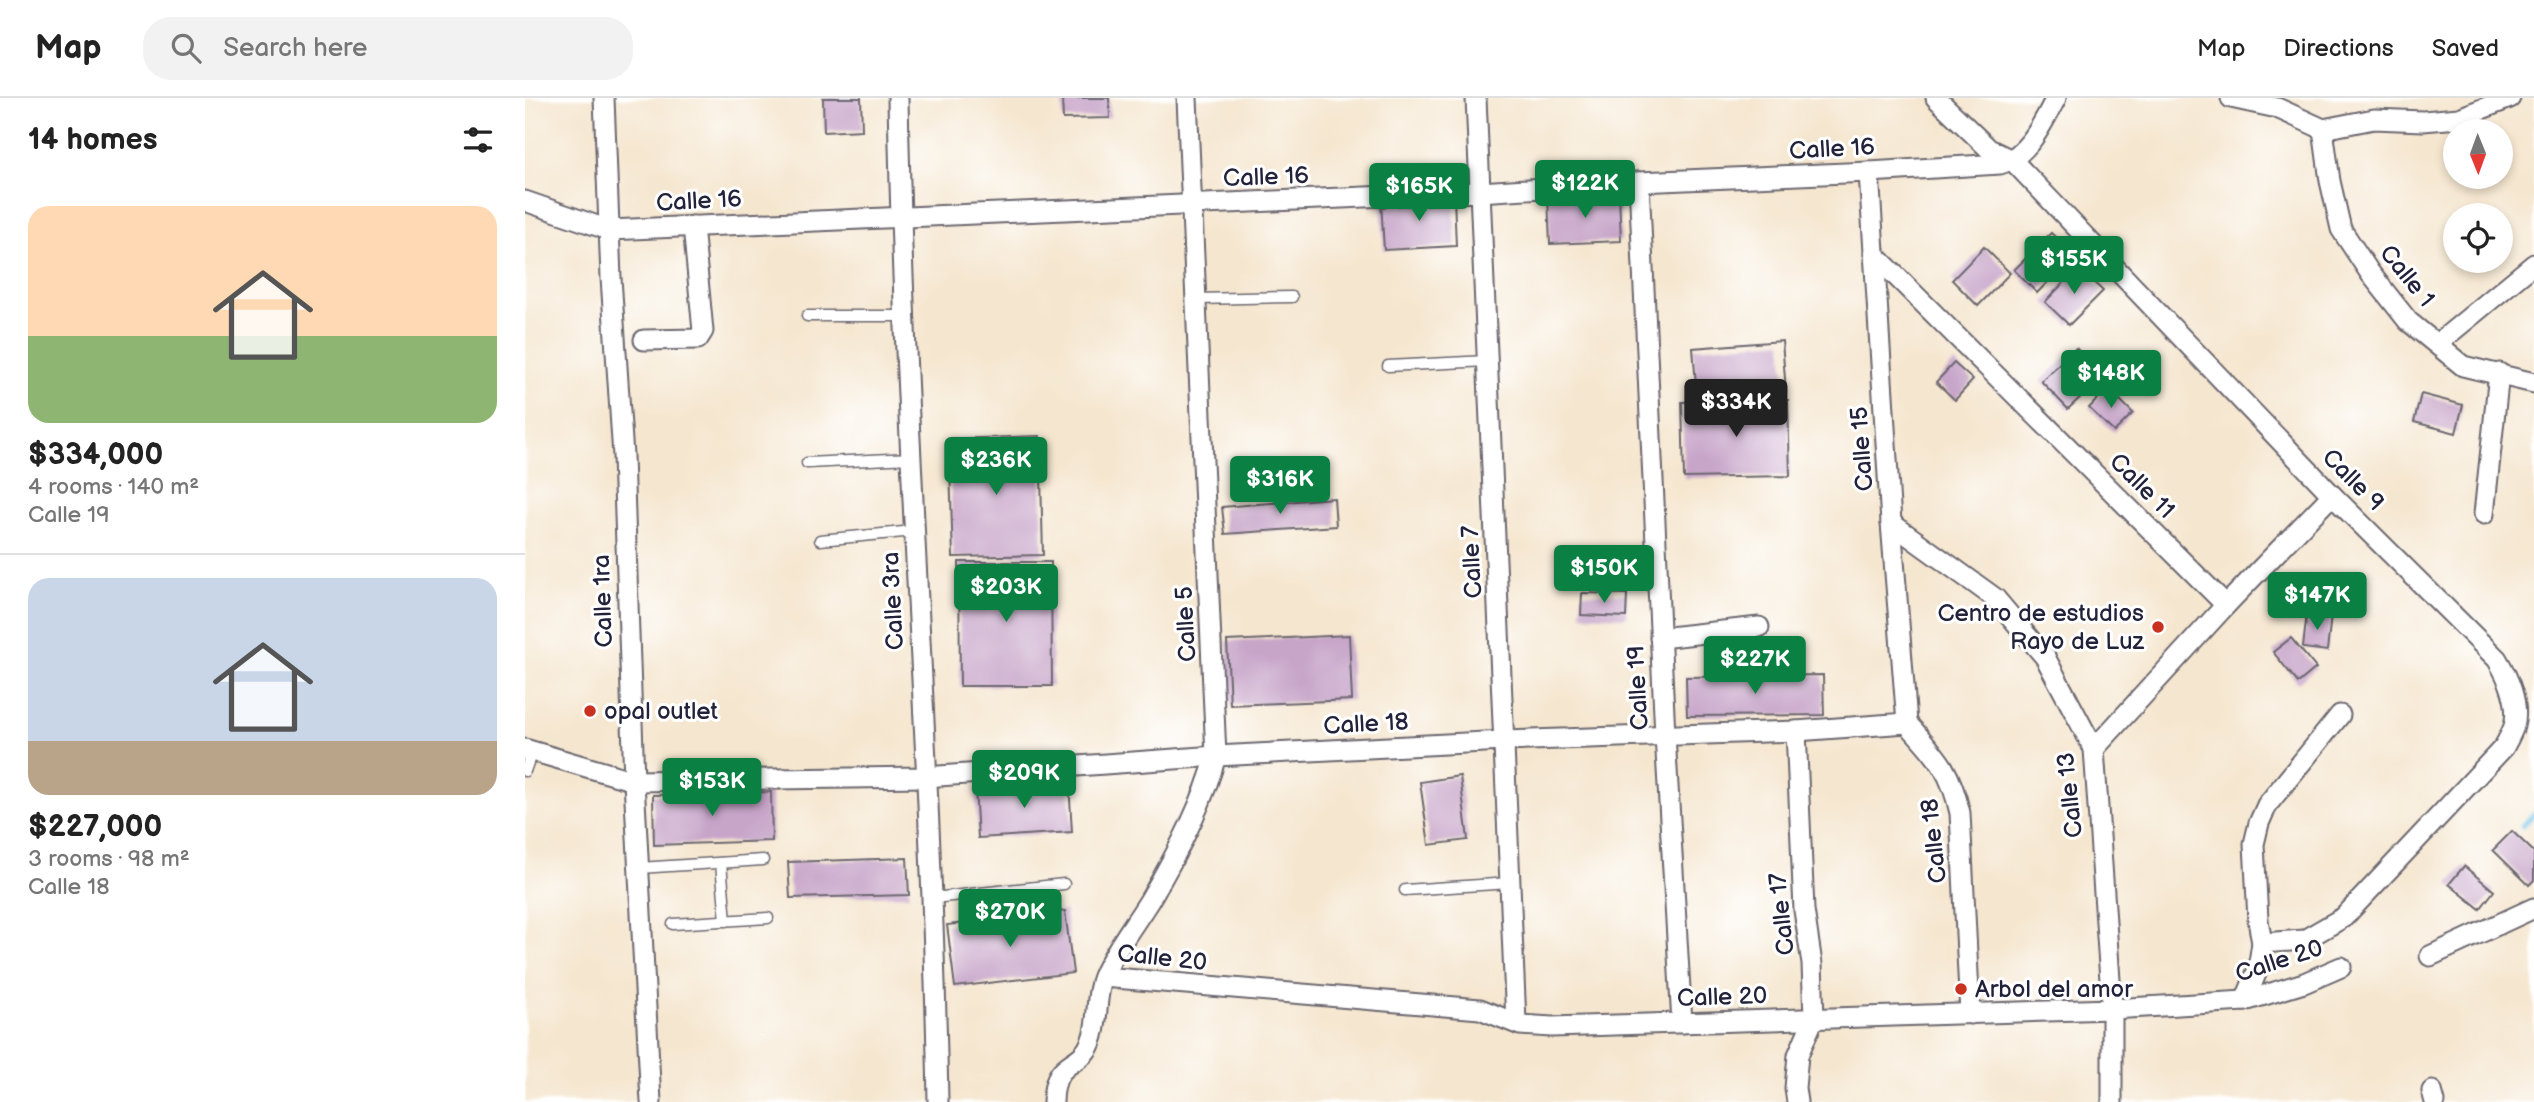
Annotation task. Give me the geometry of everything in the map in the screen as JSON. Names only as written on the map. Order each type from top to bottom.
[{"type":"street","name":"Calle 1ra","points":[[604,98],[651,1102]]},
{"type":"street","name":"Calle 3ra","points":[[898,98],[900,216],[925,777],[933,898],[938,1102]]},
{"type":"street","name":"Calle 5","points":[[1053,1102],[1056,1079],[1061,1071],[1087,1050],[1093,1040],[1103,977],[1150,900],[1192,821],[1207,788],[1216,756],[1187,98]]},
{"type":"street","name":"Calle 7","points":[[1476,98],[1516,1023]]},
{"type":"street","name":"Calle 9","points":[[1936,98],[1989,149],[2012,160],[2332,495],[2497,659],[2508,677],[2515,724],[2504,747],[2344,917],[2304,940],[2262,943]]},
{"type":"street","points":[[2012,160],[2041,127],[2056,98]]},
{"type":"street","points":[[2231,98],[2277,108],[2323,129],[2374,119],[2423,121],[2459,118],[2486,103],[2510,98]]},
{"type":"street","name":"Calle 1","points":[[2323,129],[2330,181],[2341,229],[2369,273],[2409,321],[2463,366],[2534,383]]},
{"type":"street","name":"Calle 16","points":[[525,201],[609,230],[1479,192],[1869,172],[2000,164],[2012,160]]},
{"type":"street","name":"Calle 15","points":[[1869,172],[1891,523],[1907,723]]},
{"type":"street","name":"Calle 19","points":[[1639,182],[1660,638],[1682,1023]]},
{"type":"street","points":[[644,340],[698,339],[703,331],[693,226]]},
{"type":"street","name":"Calle 11","points":[[1874,254],[2226,604]]},
{"type":"street","points":[[2437,344],[2534,264]]},
{"type":"street","points":[[2484,514],[2499,373]]},
{"type":"street","points":[[2094,749],[2226,604],[2332,495]]},
{"type":"street","name":"Calle 13","points":[[1891,523],[1995,598],[2045,657],[2094,749],[2112,1009],[2112,1102]]},
{"type":"street","points":[[1660,638],[1759,627]]},
{"type":"street","points":[[2245,1001],[2258,969],[2262,943],[2254,844],[2259,823],[2267,805],[2340,715]]},
{"type":"street","name":"Calle 18","points":[[529,750],[634,781],[925,777],[1216,756],[1504,741],[1796,731],[1907,723],[1939,759],[1953,783],[1960,813],[1970,1014]]},
{"type":"street","name":"Calle 17","points":[[1791,1097],[1798,1055],[1814,1018],[1812,964],[1804,910],[1796,731]]},
{"type":"street","points":[[2430,956],[2534,908]]},
{"type":"street","name":"Calle 20","points":[[1103,977],[1480,1009],[1516,1023],[1552,1027],[2112,1009],[2245,1001],[2304,983],[2341,967]]},
{"type":"lane","points":[[1195,299],[1292,297]]},
{"type":"lane","points":[[807,316],[905,316]]},
{"type":"lane","points":[[1388,366],[1487,361]]},
{"type":"lane","points":[[807,463],[911,458]]},
{"type":"lane","points":[[820,540],[914,531]]},
{"type":"lane","points":[[525,771],[529,750]]},
{"type":"lane","points":[[639,868],[763,860]]},
{"type":"lane","points":[[721,863],[726,920]]},
{"type":"lane","points":[[1405,890],[1510,883]]},
{"type":"lane","points":[[933,898],[1064,884]]},
{"type":"lane","points":[[673,924],[768,918]]},
{"type":"building","points":[[823,98],[861,98],[862,130],[824,132]]},
{"type":"building","points":[[1062,98],[1109,98],[1110,118],[1063,119]]},
{"type":"building","points":[[1619,195],[1621,241],[1550,244],[1548,198]]},
{"type":"building","points":[[1454,197],[1456,246],[1384,250],[1381,201]]},
{"type":"building","points":[[2051,233],[2074,255],[2037,293],[2014,270]]},
{"type":"building","points":[[1984,247],[2010,273],[1978,306],[1952,280]]},
{"type":"building","points":[[2078,268],[2103,291],[2069,325],[2045,302]]},
{"type":"building","points":[[1782,341],[1786,391],[1697,397],[1693,348]]},
{"type":"building","points":[[2076,348],[2103,376],[2068,409],[2041,381]]},
{"type":"building","points":[[1954,363],[1973,380],[1955,400],[1936,382]]},
{"type":"building","points":[[2108,388],[2133,413],[2114,432],[2089,408]]},
{"type":"building","points":[[2421,394],[2463,405],[2456,433],[2414,422]]},
{"type":"building","points":[[1788,400],[1790,476],[1684,478],[1682,402]]},
{"type":"building","points":[[1040,436],[1043,555],[953,557],[949,439]]},
{"type":"building","points":[[1334,498],[1336,526],[1225,534],[1222,507]]},
{"type":"building","points":[[959,562],[1051,562],[1052,686],[960,686]]},
{"type":"building","points":[[1582,593],[1627,594],[1626,617],[1581,615]]},
{"type":"building","points":[[2307,612],[2331,615],[2327,651],[2303,648]]},
{"type":"building","points":[[1349,635],[1352,700],[1230,705],[1227,641]]},
{"type":"building","points":[[2291,638],[2316,668],[2298,683],[2273,652]]},
{"type":"building","points":[[1823,675],[1824,715],[1687,716],[1686,677]]},
{"type":"building","points":[[1460,776],[1468,840],[1429,845],[1420,782]]},
{"type":"building","points":[[1069,782],[1072,832],[978,838],[975,788]]},
{"type":"building","points":[[771,792],[772,841],[654,845],[653,795]]},
{"type":"building","points":[[2512,831],[2534,852],[2534,880],[2529,885],[2493,850]]},
{"type":"building","points":[[907,858],[909,895],[790,898],[788,862]]},
{"type":"building","points":[[2464,866],[2494,891],[2480,909],[2449,884]]},
{"type":"building","points":[[1065,911],[1073,973],[955,987],[947,925]]},
{"type":"waterway","points":[[2522,826],[2534,814]]},
{"type":"place","name":"Centro de estudios Rayo de Luz","points":[[2158,627]]},
{"type":"place","name":"opal outlet","points":[[590,711]]},
{"type":"place","name":"Arbol del amor","points":[[1961,989]]}]
